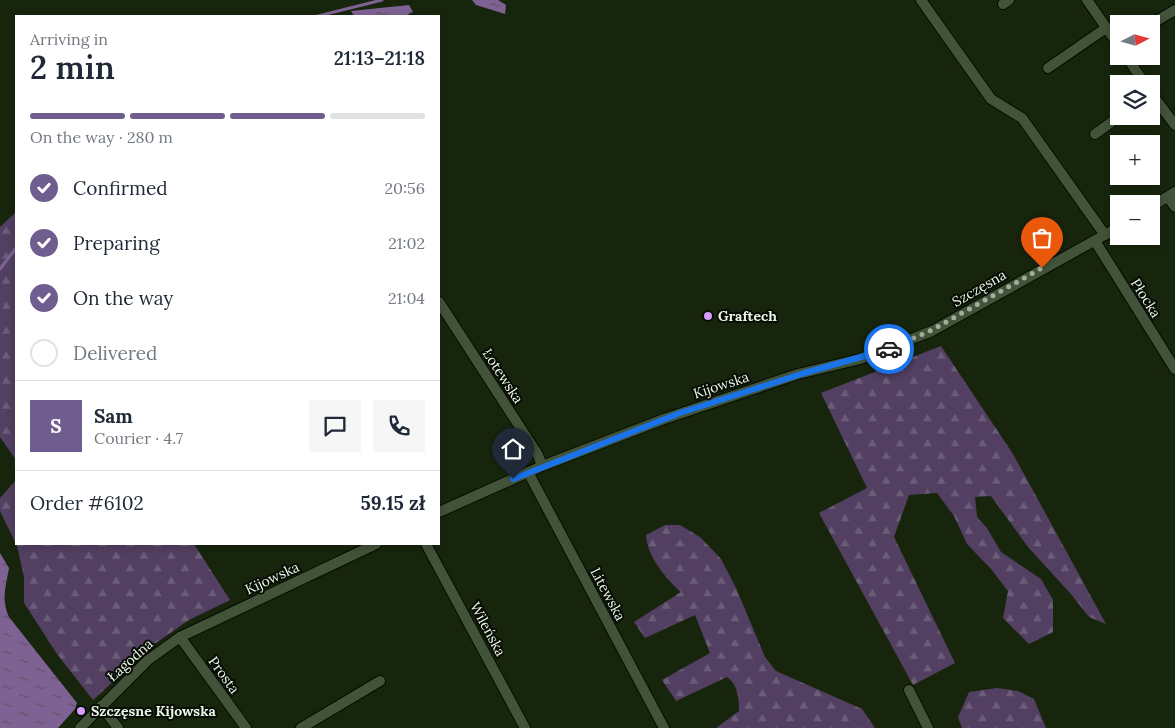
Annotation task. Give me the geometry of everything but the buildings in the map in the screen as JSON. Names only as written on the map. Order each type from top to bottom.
[{"type":"street","points":[[921,0],[992,99],[1022,118],[1105,235]]},
{"type":"street","points":[[1087,0],[1110,33]]},
{"type":"street","points":[[1160,19],[1175,10]]},
{"type":"street","points":[[1048,68],[1106,28]]},
{"type":"street","points":[[1160,106],[1175,125]]},
{"type":"street","points":[[1095,134],[1110,123]]},
{"type":"street","points":[[1160,202],[1172,195],[1175,207]]},
{"type":"street","name":"Szczęsna","points":[[932,330],[1110,232]]},
{"type":"street","name":"Płocka","points":[[1095,241],[1174,367]]},
{"type":"street","name":"Łotewska","points":[[440,304],[538,455],[542,466]]},
{"type":"street","name":"Kijowska","points":[[440,512],[542,466],[680,413],[801,374],[860,358],[932,330]]},
{"type":"street","name":"Litewska","points":[[528,472],[664,728]]},
{"type":"street","name":"Kijowska","points":[[180,638],[374,545]]},
{"type":"street","name":"Wileńska","points":[[427,545],[525,728]]},
{"type":"street","name":"Łagodna","points":[[80,728],[148,660],[180,638]]},
{"type":"street","name":"Prosta","points":[[180,638],[246,728]]},
{"type":"street","points":[[301,728],[380,681]]},
{"type":"street","points":[[909,690],[928,728]]},
{"type":"street","points":[[100,706],[118,728]]},
{"type":"green space","points":[[15,213],[15,459],[0,437],[0,227]]},
{"type":"green space","points":[[941,346],[1013,454],[1106,624],[1089,617],[1028,547],[991,496],[975,497],[977,517],[987,528],[1001,552],[1041,579],[1053,600],[1053,632],[1029,644],[1003,618],[1008,591],[991,569],[967,544],[954,516],[937,493],[909,495],[894,537],[955,663],[913,685],[819,513],[867,488],[821,393]]},
{"type":"green space","points":[[15,481],[15,542],[0,511],[0,498]]},
{"type":"green space","points":[[665,525],[680,525],[700,537],[721,559],[736,588],[765,657],[776,671],[862,709],[875,728],[716,728],[739,711],[736,688],[727,677],[676,701],[662,680],[710,653],[695,615],[645,638],[634,622],[681,592],[669,581],[658,566],[647,543],[646,535]]},
{"type":"green space","points":[[195,545],[230,600],[189,620],[153,645],[93,700],[57,654],[24,603],[24,577],[17,546]]},
{"type":"green space","points":[[997,688],[1018,691],[1034,699],[1046,728],[962,728],[958,717],[969,692]]},
{"type":"water","points":[[472,0],[498,0],[506,5],[505,14],[476,5]]},
{"type":"water","points":[[409,5],[413,12],[407,15],[353,15],[351,11]]},
{"type":"water","points":[[0,553],[9,568],[5,604],[9,617],[77,703],[75,709],[58,728],[0,728]]},
{"type":"waterway","points":[[322,15],[382,0]]},
{"type":"waterway","points":[[0,269],[15,249]]},
{"type":"way so far","points":[[889,349],[932,330],[1042,268]]},
{"type":"place","name":"Graftech","points":[[708,316]]},
{"type":"place","name":"Szczęsne Kijowska","points":[[81,711]]},
{"type":"route","points":[[513,479],[680,413],[801,374],[889,349]]}]
